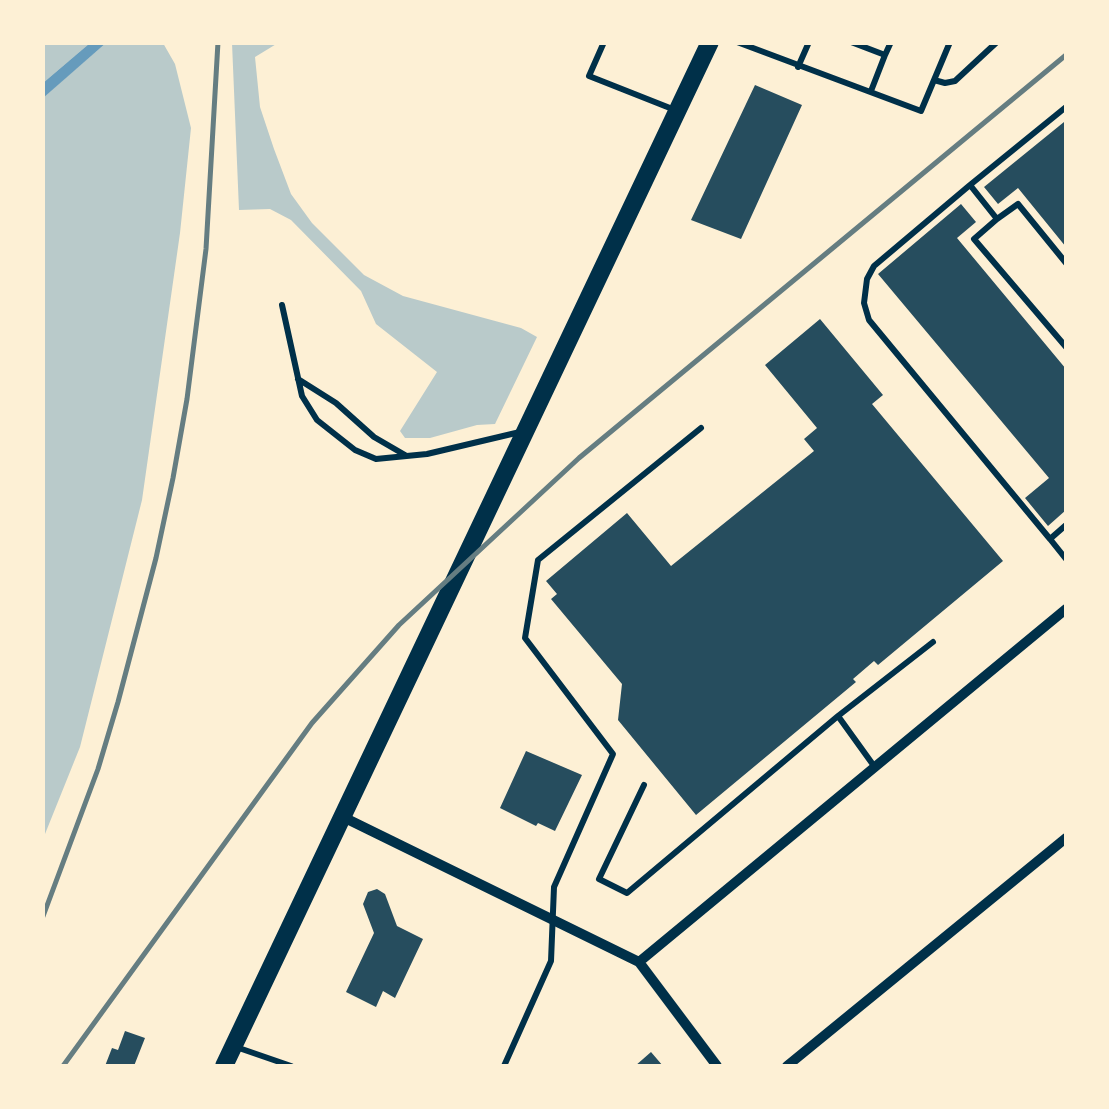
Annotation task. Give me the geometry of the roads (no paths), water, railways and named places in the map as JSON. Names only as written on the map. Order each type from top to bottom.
[{"type":"main road","points":[[224,1066],[708,48]]},
{"type":"street","points":[[639,962],[1066,609]]},
{"type":"street","points":[[342,818],[639,962],[717,1066]]},
{"type":"street","points":[[787,1066],[1066,838]]},
{"type":"lane","points":[[604,42],[589,76],[677,110]]},
{"type":"lane","points":[[737,42],[921,111],[950,42]]},
{"type":"lane","points":[[798,67],[810,42]]},
{"type":"lane","points":[[851,42],[885,56]]},
{"type":"lane","points":[[871,91],[890,42]]},
{"type":"lane","points":[[934,80],[954,80],[997,42]]},
{"type":"lane","points":[[1066,107],[874,266],[866,279],[864,303],[870,320],[1066,559]]},
{"type":"lane","points":[[970,185],[997,219]]},
{"type":"lane","points":[[1066,263],[1018,204],[974,240],[1066,347]]},
{"type":"lane","points":[[282,305],[302,396],[317,420],[355,450],[376,458],[406,456],[526,431]]},
{"type":"lane","points":[[298,379],[336,404],[374,437],[406,456]]},
{"type":"lane","points":[[504,1066],[550,961],[554,887],[613,754],[525,638],[538,560],[701,428]]},
{"type":"lane","points":[[1050,539],[1066,524]]},
{"type":"lane","points":[[644,785],[600,880],[627,893],[838,716],[933,642]]},
{"type":"lane","points":[[838,716],[875,767]]},
{"type":"lane","points":[[234,1047],[292,1066]]},
{"type":"water","points":[[90,43],[106,43],[43,98],[43,83]]},
{"type":"railway","points":[[42,919],[98,769],[118,702],[173,478],[206,249],[218,42]]},
{"type":"railway","points":[[63,1066],[312,723],[399,625],[579,458],[1066,55]]}]
